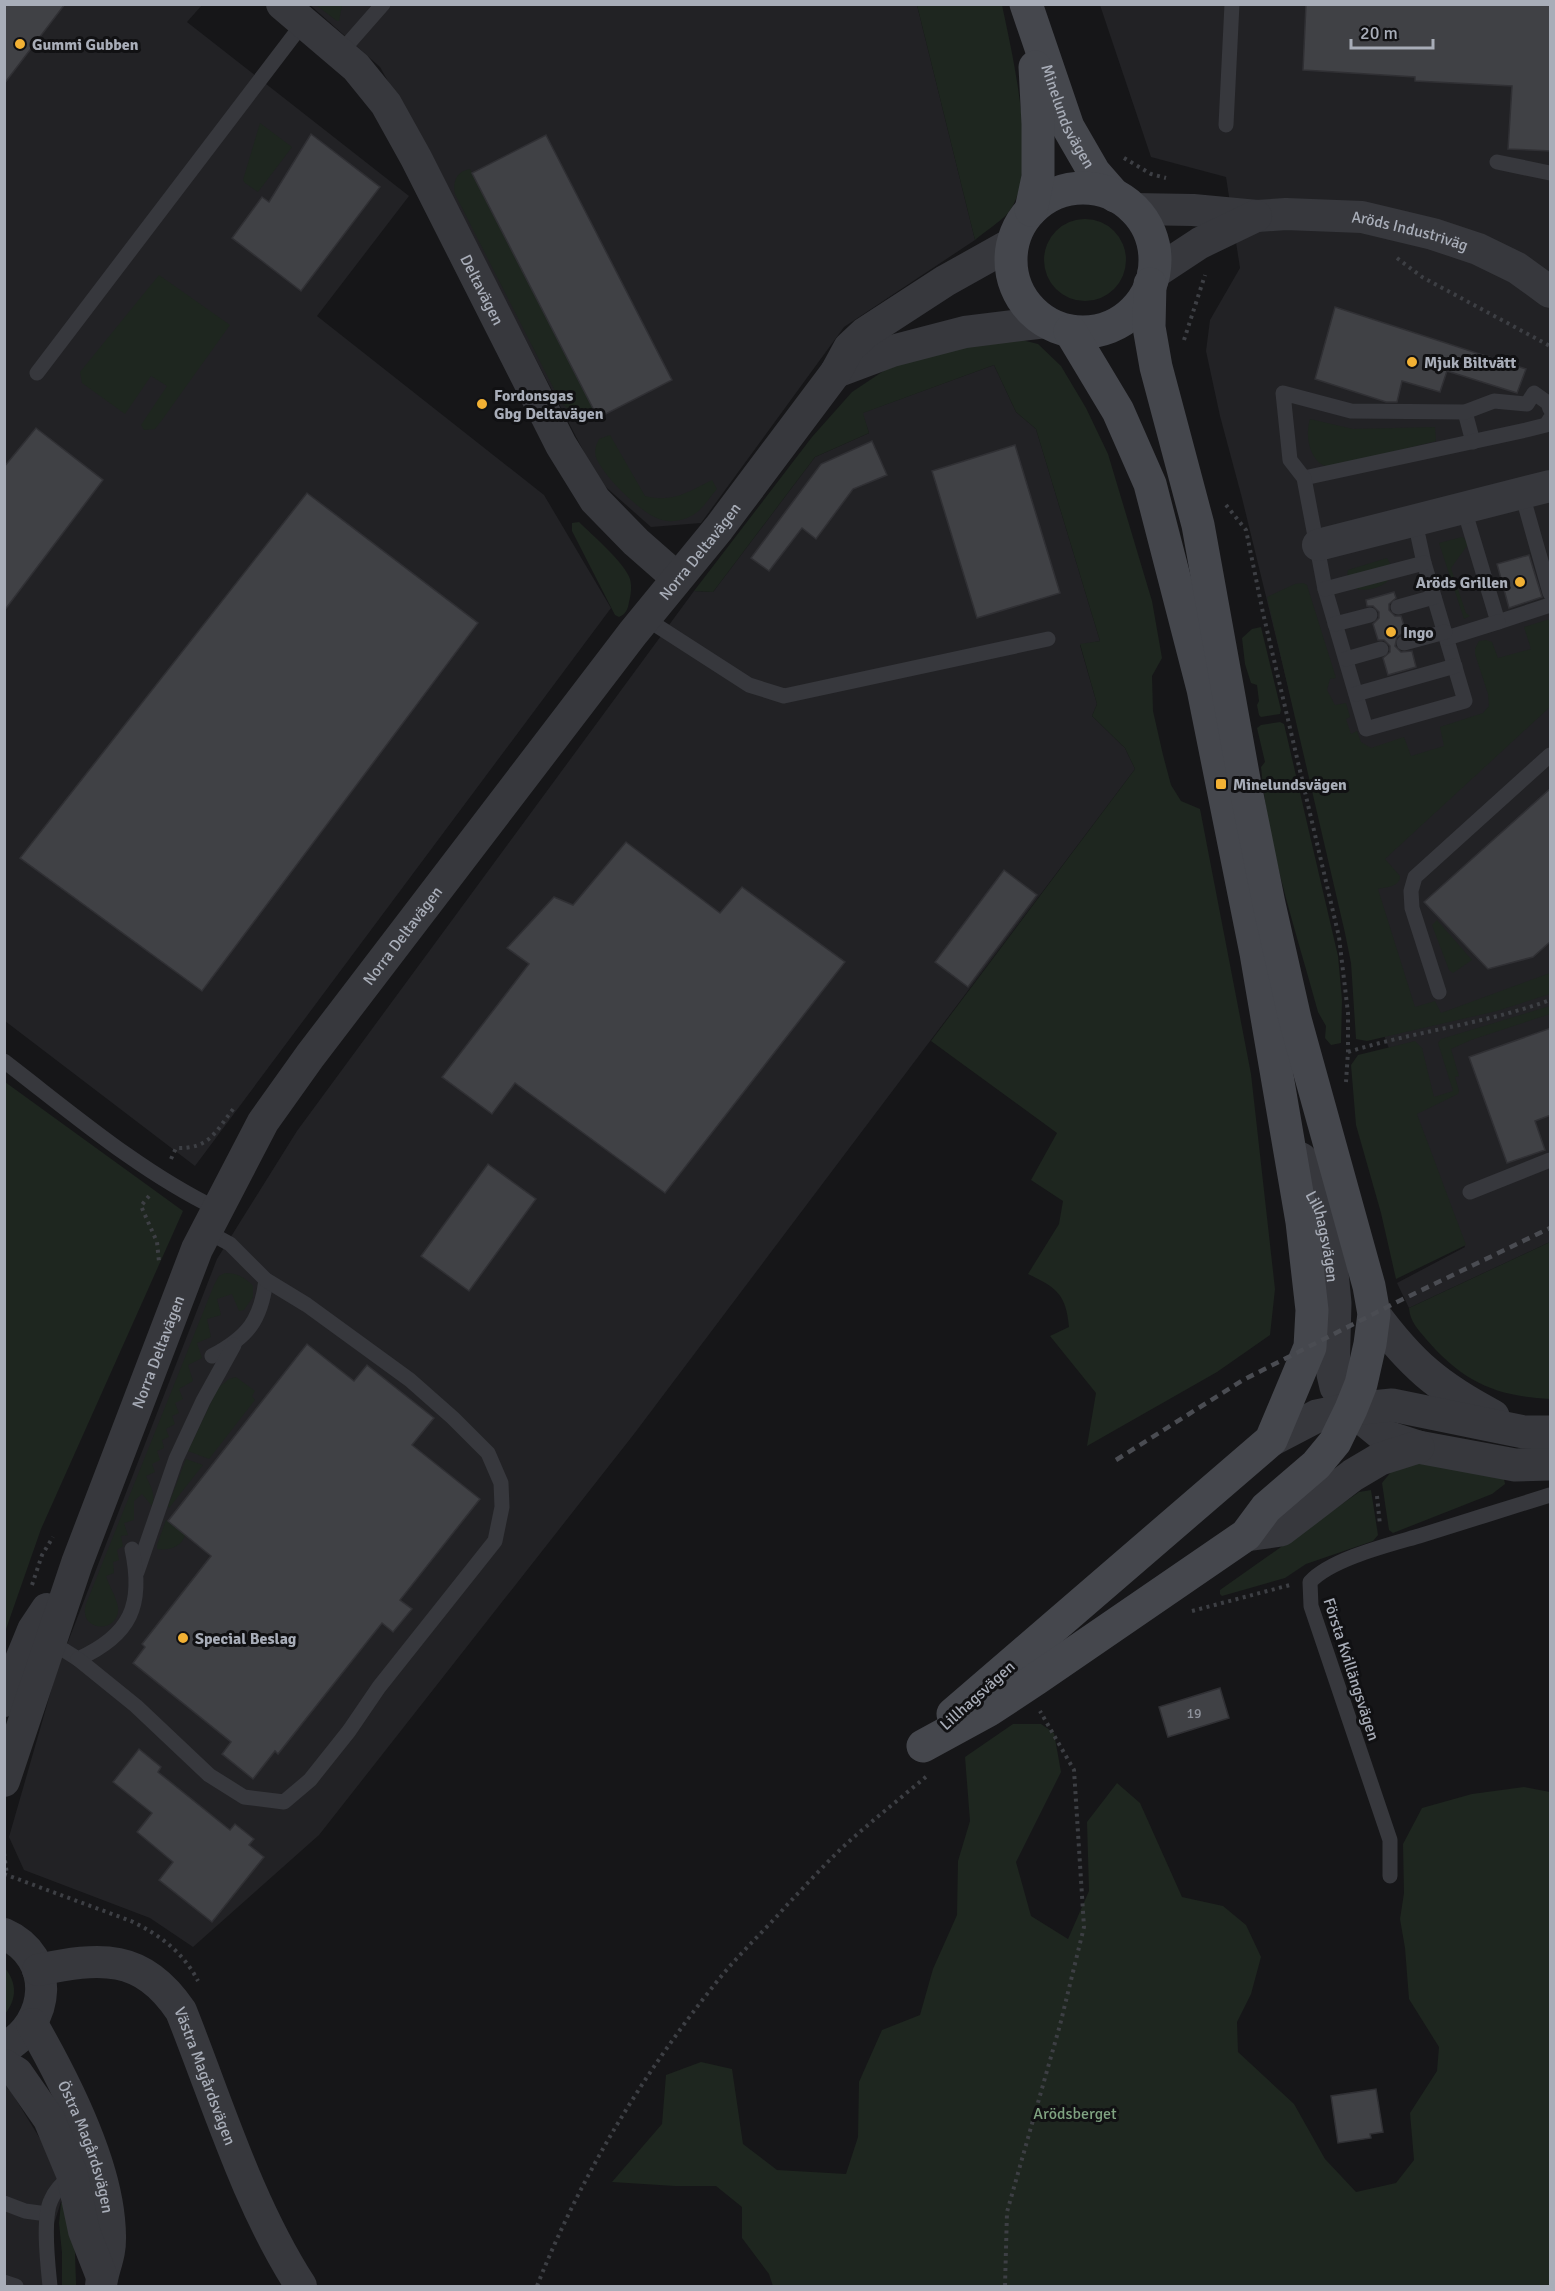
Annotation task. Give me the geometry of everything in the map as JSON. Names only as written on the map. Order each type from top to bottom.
[{"type":"main road","name":"Minelundsvägen","points":[[1029,17],[1068,127],[1094,172],[1146,228],[1151,239],[1154,262],[1149,327],[1156,367],[1196,516],[1245,785],[1295,1019],[1354,1228],[1374,1314]]},
{"type":"main road","name":"Minelundsvägen","points":[[1029,17],[1038,124],[1038,177],[1031,210]]},
{"type":"main road","name":"Minelundsvägen","points":[[1124,203],[1103,191],[1077,189],[1052,195],[1031,210],[1023,220],[1013,243],[1011,256],[1014,282],[1026,305],[1058,327],[1118,411],[1150,484],[1203,689],[1256,953],[1308,1266],[1312,1310],[1310,1347]]},
{"type":"main road","points":[[1058,327],[1095,331],[1119,322],[1138,306],[1152,279]]},
{"type":"main road","name":"Lillhagsvägen","points":[[1310,1347],[1271,1440],[1038,1642],[963,1703],[923,1746],[989,1710],[1246,1535],[1266,1508],[1316,1465],[1335,1442],[1361,1384],[1367,1362],[1374,1314]]},
{"type":"street","name":"Deltavägen","points":[[293,13],[374,86],[392,113],[561,445],[595,500],[636,542],[677,578]]},
{"type":"street","name":"Aröds Industriväg","points":[[1124,203],[1257,216],[1362,217],[1433,234],[1478,249],[1517,268],[1551,292]]},
{"type":"street","name":"Aröds Industriväg","points":[[1152,279],[1200,243],[1257,216]]},
{"type":"street","name":"Norra Deltavägen","points":[[4,1701],[42,1637],[77,1563],[197,1249],[263,1122],[310,1056],[645,618],[719,528],[836,372],[849,348],[865,333],[945,281],[1013,243]]},
{"type":"street","points":[[836,372],[892,351],[965,332],[1058,327]]},
{"type":"street","points":[[1318,545],[1536,490]]},
{"type":"street","name":"Lillhagsvägen","points":[[1275,1065],[1312,1195],[1321,1212],[1331,1262],[1335,1302],[1333,1374],[1336,1387],[1351,1409],[1384,1436],[1418,1447],[1515,1465],[1551,1464]]},
{"type":"street","name":"Lillhagsvägen","points":[[1374,1314],[1393,1340],[1430,1377],[1461,1399],[1537,1432]]},
{"type":"street","name":"Lillhagsvägen","points":[[1271,1440],[1317,1416],[1392,1404],[1537,1432]]},
{"type":"street","name":"Lillhagsvägen","points":[[1246,1535],[1281,1530],[1353,1475],[1380,1459],[1418,1447]]},
{"type":"street","name":"Norra Deltavägen","points":[[4,1781],[42,1637]]},
{"type":"street","points":[[4,2048],[20,2038],[32,2024],[41,1998],[38,1970],[29,1953],[8,1929]]},
{"type":"street","name":"Västra Magårdsvägen","points":[[38,1970],[81,1961],[124,1964],[150,1978],[169,1993],[181,2011],[263,2219],[284,2260],[301,2286]]},
{"type":"street","name":"Östra Magårdsvägen","points":[[32,2024],[53,2062],[82,2126],[99,2171],[110,2219],[110,2249],[102,2282]]},
{"type":"street","name":"Östra Magårdsvägen","points":[[4,2065],[17,2073],[49,2119],[72,2174],[84,2231],[102,2282]]},
{"type":"lane","points":[[340,53],[383,4]]},
{"type":"lane","points":[[1226,124],[1232,4]]},
{"type":"lane","points":[[37,373],[293,13]]},
{"type":"lane","points":[[1497,162],[1551,174]]},
{"type":"lane","points":[[1415,522],[1424,563],[1466,701],[1366,729],[1325,589],[1304,478],[1290,460],[1283,393],[1351,411],[1465,412],[1494,401],[1527,405],[1534,393],[1548,403],[1551,409]]},
{"type":"lane","points":[[1465,412],[1473,442]]},
{"type":"lane","points":[[1304,478],[1546,425],[1551,419]]},
{"type":"lane","points":[[1536,490],[1551,592]]},
{"type":"lane","points":[[1464,509],[1498,622]]},
{"type":"lane","points":[[1325,589],[1424,563]]},
{"type":"lane","points":[[1398,607],[1434,597]]},
{"type":"lane","points":[[1404,643],[1498,622],[1551,605]]},
{"type":"lane","points":[[1335,624],[1370,615]]},
{"type":"lane","points":[[645,618],[749,685],[784,696],[1048,639]]},
{"type":"lane","points":[[1346,659],[1381,649]]},
{"type":"lane","points":[[1356,694],[1455,666]]},
{"type":"lane","points":[[1439,992],[1412,908],[1411,891],[1415,877],[1551,755]]},
{"type":"lane","points":[[4,1061],[134,1160],[172,1185],[212,1220],[230,1244],[266,1280],[307,1305],[410,1380],[488,1453],[501,1483],[502,1507],[495,1541],[379,1687],[350,1731],[310,1780],[284,1802],[244,1797],[209,1775],[136,1706],[78,1659],[42,1637]]},
{"type":"lane","points":[[1470,1192],[1551,1160]]},
{"type":"lane","points":[[137,1572],[176,1459],[203,1401],[234,1345],[250,1326],[262,1306],[266,1280]]},
{"type":"lane","points":[[212,1356],[234,1345]]},
{"type":"lane","name":"Första Kvillängsvägen","points":[[1390,1876],[1390,1840],[1311,1606],[1310,1582],[1321,1572],[1361,1554],[1476,1516],[1551,1495]]},
{"type":"lane","points":[[78,1659],[109,1642],[126,1624],[137,1597],[137,1572],[132,1549]]},
{"type":"lane","points":[[50,2286],[47,2214],[56,2192],[72,2174]]},
{"type":"lane","points":[[4,2203],[25,2211],[47,2214]]},
{"type":"lane","points":[[4,2282],[16,2286]]},
{"type":"path","points":[[1119,155],[1151,174],[1188,186],[1193,210]]},
{"type":"path","points":[[1184,349],[1189,320],[1207,271],[1200,243]]},
{"type":"path","points":[[1392,254],[1422,277],[1551,346]]},
{"type":"path","points":[[1225,504],[1246,530],[1263,613],[1337,925],[1345,972],[1348,1013],[1346,1092]]},
{"type":"path","points":[[1348,1052],[1376,1043],[1486,1020],[1551,1000]]},
{"type":"path","points":[[1186,1614],[1197,1609],[1310,1582]]},
{"type":"path","points":[[1005,2286],[1007,2212],[1060,2025],[1084,1927],[1074,1770],[1040,1710]]},
{"type":"path","points":[[537,2286],[556,2237],[614,2128],[683,2026],[732,1964],[831,1859],[930,1774]]},
{"type":"path","points":[[4,1853],[8,1875]]},
{"type":"shaded area","points":[[4,5],[202,5],[187,22],[409,196],[317,316],[544,495],[611,608],[195,1166],[5,1021]]},
{"type":"shaded area","points":[[310,5],[917,5],[975,240],[844,327],[701,523],[651,527],[599,481],[437,169],[380,67]]},
{"type":"shaded area","points":[[1100,5],[1550,5],[1550,1242],[1409,1308],[1397,1283],[1465,1247],[1354,957],[1220,416],[1206,351],[1210,320],[1240,268],[1226,177],[1151,157]]},
{"type":"shaded area","points":[[994,365],[1016,412],[1036,429],[1100,641],[1080,645],[1097,704],[1092,716],[1125,748],[1135,769],[634,1434],[319,1835],[193,1947],[150,1918],[24,1870],[9,1837],[57,1670],[217,1259],[297,1131],[694,591],[713,592],[815,457],[869,433],[862,413]]},
{"type":"shaded area","points":[[4,2084],[7,2085],[50,2155],[63,2195],[54,2224],[53,2286],[5,2286]]},
{"type":"green space","points":[[316,5],[342,5],[339,21],[337,21]]},
{"type":"green space","points":[[917,5],[1002,5],[1021,112],[1022,170],[1018,195],[1008,213],[975,240]]},
{"type":"green space","points":[[260,123],[292,147],[258,192],[243,180]]},
{"type":"green space","points":[[470,169],[598,418],[592,419],[577,415],[560,401],[455,194],[456,178],[462,172]]},
{"type":"green space","points":[[1085,219],[1101,222],[1114,231],[1123,244],[1126,260],[1123,276],[1114,289],[1101,298],[1085,301],[1069,298],[1056,289],[1047,276],[1044,260],[1047,244],[1056,231],[1069,222]]},
{"type":"green space","points":[[159,275],[230,325],[155,429],[144,430],[141,425],[167,386],[151,376],[125,414],[82,383],[80,372]]},
{"type":"green space","points":[[1014,338],[1038,344],[1061,366],[1086,408],[1108,454],[1152,601],[1162,658],[1152,676],[1153,711],[1171,785],[1181,801],[1200,809],[1251,1074],[1275,1289],[1270,1335],[1217,1372],[1087,1446],[1096,1393],[1050,1336],[1069,1327],[1062,1299],[1053,1288],[1028,1274],[1059,1224],[1063,1201],[1031,1180],[1057,1133],[931,1041],[1135,769],[1125,748],[1092,716],[1097,704],[1080,644],[1100,641],[1036,429],[1016,412],[994,365],[863,413],[869,433],[815,457],[713,592],[694,591],[812,437],[852,392],[885,370],[926,354]]},
{"type":"green space","points":[[1310,419],[1353,429],[1435,427],[1436,441],[1344,464],[1325,466],[1315,458],[1310,446],[1308,432]]},
{"type":"green space","points":[[610,435],[645,496],[672,497],[712,480],[717,489],[699,511],[687,518],[667,521],[651,515],[623,492],[600,465],[595,454],[596,445],[599,439]]},
{"type":"green space","points":[[579,522],[615,557],[630,579],[628,607],[619,617],[615,615],[572,531],[572,523]]},
{"type":"green space","points":[[1462,537],[1467,541],[1467,546],[1451,568],[1466,613],[1470,616],[1464,619],[1439,543]]},
{"type":"green space","points":[[1387,558],[1393,569],[1386,583],[1364,590],[1351,585],[1348,570]]},
{"type":"green space","points":[[1295,584],[1307,585],[1336,678],[1330,679],[1327,690],[1335,705],[1346,703],[1350,717],[1346,719],[1351,734],[1357,731],[1361,742],[1371,748],[1404,737],[1411,756],[1444,746],[1440,727],[1483,713],[1489,706],[1488,694],[1475,654],[1479,641],[1492,642],[1498,658],[1531,649],[1524,627],[1550,619],[1550,707],[1385,859],[1400,876],[1398,882],[1392,886],[1378,889],[1415,1007],[1435,1001],[1441,1013],[1550,973],[1550,994],[1497,1011],[1367,1041],[1356,1039],[1351,963],[1345,933],[1267,597]]},
{"type":"green space","points":[[1261,627],[1281,710],[1280,714],[1261,717],[1257,705],[1259,701],[1257,685],[1251,683],[1245,664],[1242,638],[1252,629]]},
{"type":"green space","points":[[1280,722],[1284,724],[1338,956],[1342,1000],[1341,1043],[1331,1045],[1325,1038],[1326,1026],[1318,1012],[1284,890],[1265,798],[1261,767],[1265,762],[1257,728],[1261,725]]},
{"type":"green space","points":[[1437,920],[1472,960],[1453,973],[1449,970],[1432,925]]},
{"type":"green space","points":[[1550,1006],[1550,1014],[1471,1040],[1451,1049],[1459,1076],[1455,1077],[1458,1094],[1417,1114],[1466,1245],[1396,1279],[1381,1213],[1356,1125],[1351,1065],[1358,1055],[1415,1041],[1422,1048],[1434,1097],[1453,1091],[1438,1043],[1441,1039]]},
{"type":"green space","points":[[5,1082],[183,1211],[41,1529],[5,1632]]},
{"type":"green space","points":[[1550,1242],[1550,1399],[1513,1394],[1481,1384],[1453,1366],[1415,1325],[1409,1308]]},
{"type":"green space","points":[[225,1273],[247,1280],[253,1286],[253,1297],[244,1310],[239,1311],[232,1294],[217,1299],[221,1315],[207,1319],[211,1337],[197,1343],[202,1358],[188,1365],[193,1381],[179,1389],[183,1399],[175,1403],[179,1413],[172,1416],[175,1424],[166,1429],[169,1437],[162,1440],[164,1448],[157,1451],[160,1460],[152,1464],[155,1472],[146,1476],[153,1495],[152,1506],[142,1494],[134,1501],[134,1520],[124,1523],[128,1535],[121,1536],[123,1546],[117,1550],[119,1560],[113,1562],[114,1573],[106,1576],[117,1603],[117,1616],[107,1626],[93,1625],[85,1614],[86,1604],[214,1285],[219,1276]]},
{"type":"green space","points":[[236,1377],[255,1391],[252,1396],[255,1400],[209,1459],[188,1451],[218,1388],[229,1379]]},
{"type":"green space","points":[[186,1459],[203,1465],[169,1508],[168,1506]]},
{"type":"green space","points":[[1420,1463],[1504,1479],[1505,1484],[1492,1494],[1393,1533],[1389,1530],[1382,1483],[1391,1472]]},
{"type":"green space","points":[[1371,1490],[1378,1535],[1373,1541],[1306,1564],[1285,1578],[1222,1596],[1220,1594],[1220,1590],[1359,1492]]},
{"type":"green space","points":[[166,1520],[185,1535],[181,1543],[174,1547],[157,1549],[157,1545]]},
{"type":"green space","name":"Arödsberget","points":[[1013,1724],[1041,1724],[1054,1733],[1061,1772],[1016,1862],[1031,1916],[1068,1939],[1089,1891],[1087,1822],[1117,1783],[1140,1803],[1182,1897],[1223,1906],[1246,1925],[1261,1957],[1251,1994],[1237,2022],[1238,2052],[1294,2104],[1325,2159],[1356,2192],[1396,2183],[1414,2160],[1410,2113],[1437,2071],[1439,2047],[1409,1999],[1400,1919],[1404,1893],[1403,1844],[1422,1808],[1472,1794],[1524,1787],[1550,1792],[1550,2286],[773,2286],[769,2274],[742,2238],[742,2207],[716,2186],[612,2182],[662,2124],[666,2075],[701,2062],[732,2069],[743,2144],[777,2170],[846,2174],[858,2137],[859,2082],[882,2030],[920,2015],[933,1969],[957,1915],[958,1861],[970,1821],[965,1757]]},
{"type":"green space","points":[[5,1968],[12,1979],[14,1991],[12,2003],[5,2014]]},
{"type":"green space","points":[[69,2201],[74,2224],[76,2286],[62,2286],[59,2223],[61,2203]]},
{"type":"building","name":"Gummi Gubben","points":[[4,4],[65,4],[4,84]]},
{"type":"building","points":[[1306,4],[1551,4],[1551,151],[1508,149],[1512,86],[1415,81],[1415,77],[1303,70]]},
{"type":"building","points":[[311,134],[380,187],[301,291],[232,238],[262,197],[269,202]]},
{"type":"building","points":[[546,135],[672,380],[598,418],[472,173]]},
{"type":"building","name":"Mjuk Biltvätt","points":[[1335,307],[1526,369],[1517,393],[1447,371],[1440,392],[1402,381],[1397,402],[1386,402],[1315,379]]},
{"type":"building","points":[[36,428],[103,480],[4,611],[4,467]]},
{"type":"building","points":[[872,441],[887,475],[853,489],[816,539],[802,528],[769,571],[751,558],[821,464]]},
{"type":"building","points":[[1015,445],[1060,593],[977,618],[932,471]]},
{"type":"building","points":[[307,493],[478,623],[202,991],[20,858]]},
{"type":"building","name":"Aröds Grillen","points":[[1529,555],[1542,597],[1509,608],[1497,564]]},
{"type":"building","points":[[1394,592],[1396,598],[1389,604],[1389,610],[1395,616],[1401,616],[1406,632],[1397,637],[1395,646],[1401,652],[1412,651],[1416,667],[1388,675],[1383,658],[1390,652],[1390,646],[1384,640],[1378,640],[1373,624],[1379,618],[1379,612],[1373,606],[1367,606],[1366,600]]},
{"type":"building","points":[[1551,788],[1551,941],[1533,957],[1488,969],[1424,902]]},
{"type":"building","points":[[626,842],[720,913],[742,887],[845,962],[665,1193],[515,1083],[492,1114],[442,1077],[529,964],[507,948],[554,897],[573,905]]},
{"type":"building","points":[[1004,870],[1037,895],[968,987],[935,962]]},
{"type":"building","points":[[1551,1028],[1551,1115],[1535,1121],[1545,1150],[1507,1163],[1469,1057]]},
{"type":"building","points":[[488,1164],[536,1199],[469,1291],[421,1256]]},
{"type":"building","points":[[307,1344],[354,1381],[367,1365],[434,1418],[412,1445],[480,1499],[400,1600],[412,1609],[393,1632],[382,1623],[278,1754],[275,1751],[253,1779],[222,1754],[231,1742],[133,1663],[145,1647],[142,1644],[211,1556],[168,1521]]},
{"type":"building","points":[[1220,1688],[1229,1718],[1168,1737],[1159,1707]]},
{"type":"building","points":[[139,1749],[161,1767],[158,1772],[230,1830],[235,1824],[254,1839],[249,1845],[264,1857],[212,1922],[159,1880],[173,1862],[137,1832],[152,1813],[113,1782]]},
{"type":"building","points":[[1376,2089],[1383,2132],[1370,2134],[1371,2138],[1338,2143],[1331,2096]]},
{"type":"railway","points":[[1116,1460],[1243,1380],[1550,1228]]},
{"type":"place","name":"Gummi Gubben","points":[[20,44]]},
{"type":"place","name":"Mjuk Biltvätt","points":[[1412,362]]},
{"type":"place","name":"Fordonsgas Gbg Deltavägen","points":[[482,404]]},
{"type":"place","name":"Aröds Grillen","points":[[1520,582]]},
{"type":"place","name":"Ingo","points":[[1391,632]]},
{"type":"place","name":"Minelundsvägen","points":[[1221,784]]},
{"type":"place","name":"Special Beslag","points":[[183,1638]]}]
